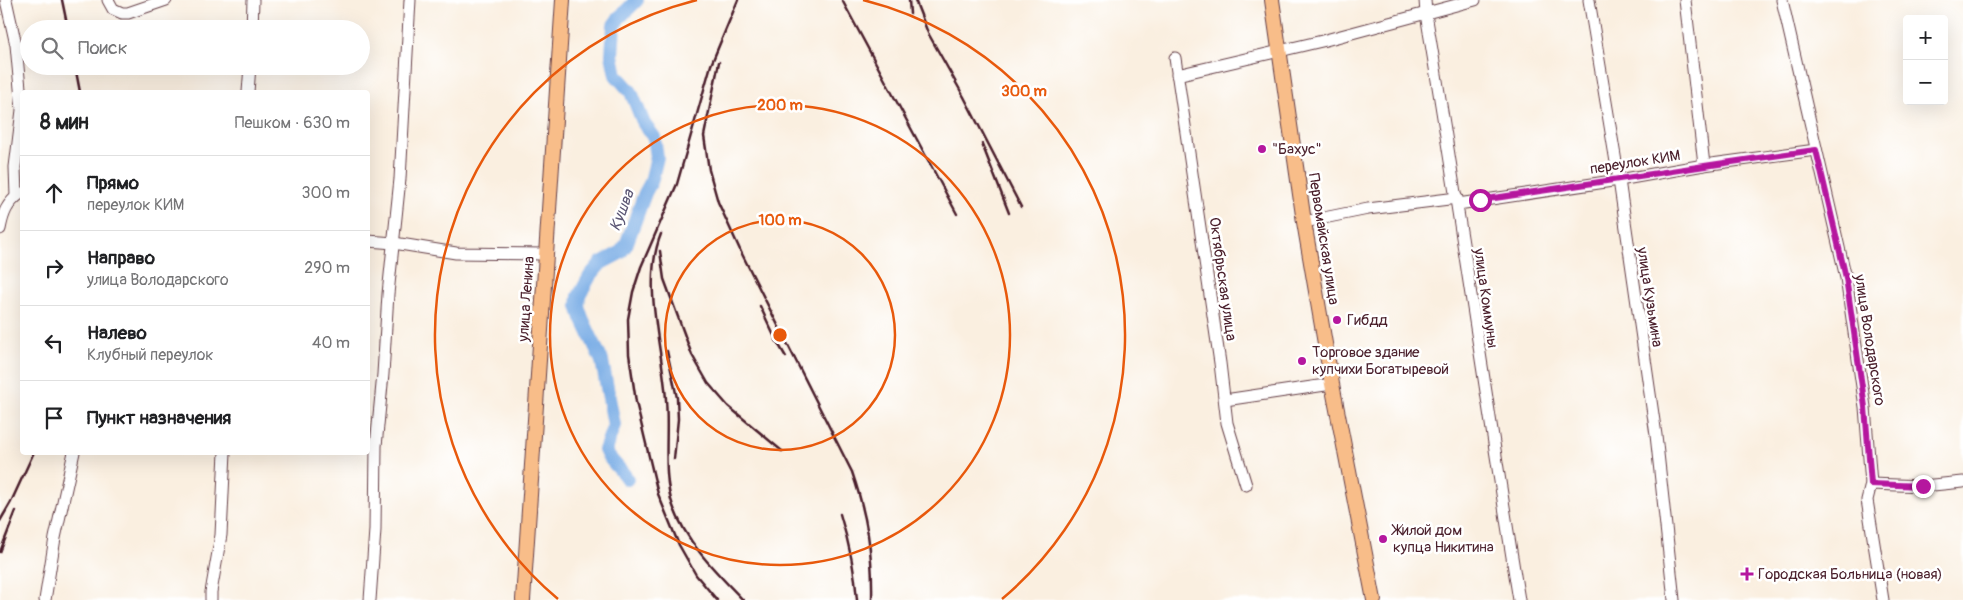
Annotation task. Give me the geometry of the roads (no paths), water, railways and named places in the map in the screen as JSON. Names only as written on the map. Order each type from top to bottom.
[{"type":"main road","name":"улица Ленина","points":[[523,600],[563,0]]},
{"type":"main road","name":"Первомайская улица","points":[[1272,0],[1304,222],[1332,384],[1374,600]]},
{"type":"street","points":[[6,0],[16,45],[20,90]]},
{"type":"street","points":[[108,0],[113,9],[122,13],[166,0]]},
{"type":"street","points":[[252,20],[253,0]]},
{"type":"street","points":[[370,600],[375,530],[376,446],[401,170],[410,0]]},
{"type":"street","name":"улица Коммуны","points":[[1425,0],[1458,201],[1478,350],[1519,600]]},
{"type":"street","points":[[1177,75],[1322,41],[1475,0]]},
{"type":"street","name":"улица Кузьмина","points":[[1589,0],[1619,180],[1656,435],[1674,600]]},
{"type":"street","points":[[1686,0],[1704,165]]},
{"type":"street","name":"улица Володарского","points":[[1782,0],[1846,278],[1865,407],[1871,484],[1867,500],[1883,600]]},
{"type":"street","name":"Октябрьская улица","points":[[1175,58],[1227,423],[1246,485]]},
{"type":"street","points":[[248,90],[249,75]]},
{"type":"street","points":[[0,229],[3,214],[8,204],[19,194],[15,167],[20,126]]},
{"type":"street","name":"переулок КИМ","points":[[1304,222],[1368,209],[1458,201],[1619,180],[1704,165],[1816,150]]},
{"type":"street","points":[[370,241],[456,253],[545,254]]},
{"type":"street","points":[[1225,400],[1332,384]]},
{"type":"street","points":[[45,600],[55,538],[73,455]]},
{"type":"street","points":[[211,600],[221,535],[225,455]]},
{"type":"street","points":[[1871,484],[1923,486],[1963,482]]},
{"type":"waterway","name":"Кушва","points":[[627,479],[605,450],[614,425],[612,414],[602,361],[578,306],[579,296],[590,276],[601,263],[620,253],[626,245],[645,193],[651,182],[657,157],[654,137],[644,124],[631,92],[616,75],[612,55],[614,25],[637,0]]},
{"type":"railway","points":[[62,0],[66,20]]},
{"type":"railway","points":[[717,600],[696,575],[679,545],[658,494],[636,402],[629,354],[628,319],[633,292],[641,267],[677,184],[711,65],[738,0]]},
{"type":"railway","points":[[842,0],[957,214]]},
{"type":"railway","points":[[909,0],[910,14]]},
{"type":"railway","points":[[915,0],[928,33],[964,97],[1021,207]]},
{"type":"railway","points":[[719,62],[704,136],[709,170],[718,202],[741,252],[852,472],[862,504],[868,535],[872,600]]},
{"type":"railway","points":[[77,75],[80,90]]},
{"type":"railway","points":[[982,144],[1009,213]]},
{"type":"railway","points":[[661,234],[655,253],[653,295],[666,400],[667,468],[670,494],[679,520],[694,545],[743,600]]},
{"type":"railway","points":[[660,251],[664,279],[692,355],[708,383],[728,406],[782,451]]},
{"type":"railway","points":[[760,306],[786,357]]},
{"type":"railway","points":[[667,351],[677,398],[678,419],[674,459]]},
{"type":"railway","points":[[0,521],[33,455]]},
{"type":"railway","points":[[0,552],[16,511]]},
{"type":"railway","points":[[840,514],[851,557],[857,600]]},
{"type":"place","name":"\"Бахус\"","points":[[1262,149]]},
{"type":"place","name":"Гибдд","points":[[1337,320]]},
{"type":"place","name":"Торговое здание купчихи Богатыревой","points":[[1302,361]]},
{"type":"place","name":"Жилой дом купца Никитина","points":[[1383,539]]},
{"type":"place","name":"Городская Больница (новая)","points":[[1747,574]]}]
